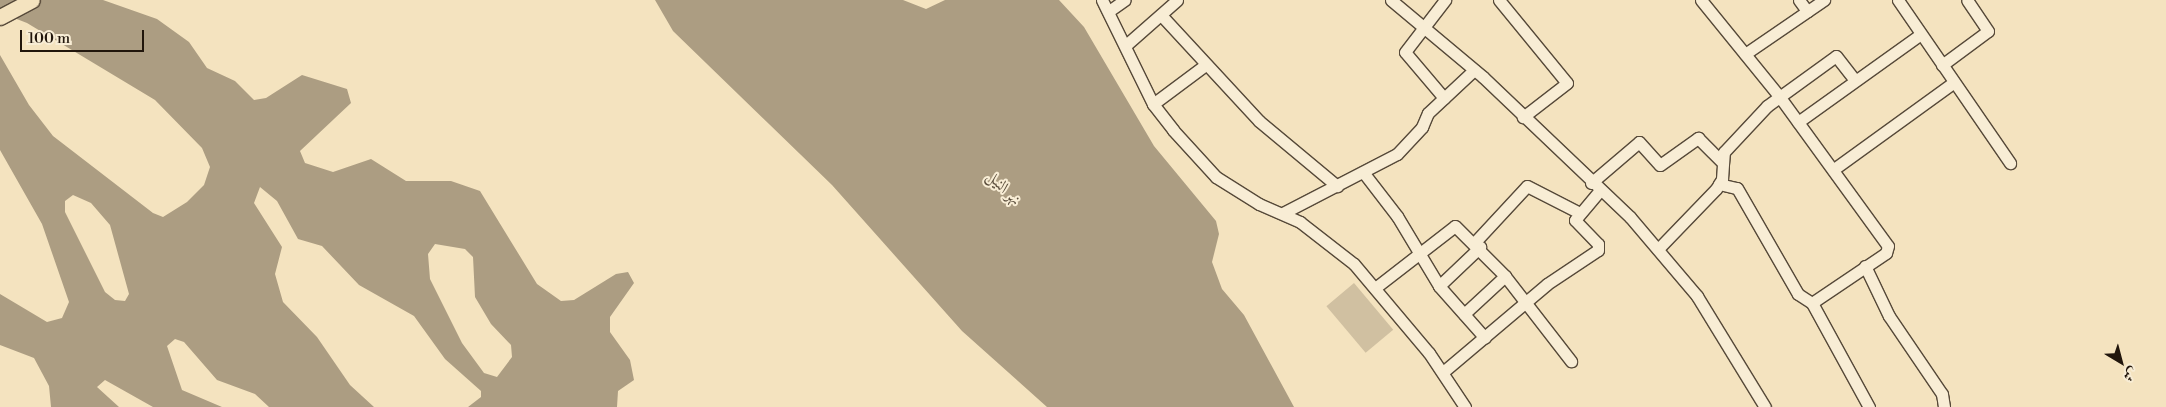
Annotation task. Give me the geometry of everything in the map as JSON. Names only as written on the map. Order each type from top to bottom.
[{"type":"main road","points":[[0,17],[32,0]]},
{"type":"street","points":[[1102,0],[1154,104],[1216,176],[1283,213],[1330,242],[1375,288],[1443,372],[1465,407]]},
{"type":"street","points":[[1109,11],[1125,0]]},
{"type":"street","points":[[1126,45],[1177,0]]},
{"type":"street","points":[[1391,0],[1474,70],[1596,186],[1658,249],[1697,296],[1765,407]]},
{"type":"street","points":[[1444,98],[1405,52],[1423,26],[1445,0]]},
{"type":"street","points":[[1499,0],[1567,83],[1523,117]]},
{"type":"street","points":[[1701,0],[1779,96],[1834,169],[1888,246],[1886,253],[1812,303]]},
{"type":"street","points":[[1799,0],[1807,11]]},
{"type":"street","points":[[1745,54],[1824,0]]},
{"type":"street","points":[[1898,0],[2010,163]]},
{"type":"street","points":[[1942,65],[1988,31],[1967,0]]},
{"type":"street","points":[[1161,14],[1204,66],[1259,121],[1337,186]]},
{"type":"street","points":[[1798,122],[1854,79],[1921,34]]},
{"type":"street","points":[[1658,249],[1696,214],[1719,184],[1721,161],[1730,144],[1779,96],[1836,56],[1854,79]]},
{"type":"street","points":[[1154,104],[1204,66]]},
{"type":"street","points":[[1283,213],[1397,154],[1444,98],[1474,70]]},
{"type":"street","points":[[1834,169],[1954,82]]},
{"type":"street","points":[[1443,372],[1528,304],[1547,284],[1598,250],[1598,244],[1575,220],[1596,186],[1639,142],[1660,165],[1698,138],[1721,161]]},
{"type":"street","points":[[1363,172],[1397,216],[1418,255],[1438,286],[1485,338]]},
{"type":"street","points":[[1719,184],[1737,188],[1798,294],[1812,303],[1869,407]]},
{"type":"street","points":[[1438,286],[1477,245],[1527,186],[1580,214]]},
{"type":"street","points":[[1375,288],[1418,255],[1452,225],[1477,245],[1505,276],[1571,361]]},
{"type":"street","points":[[1865,266],[1889,316],[1942,394],[1944,407]]},
{"type":"street","points":[[1464,314],[1505,276]]},
{"type":"shaded area","points":[[1354,283],[1393,330],[1366,353],[1326,306]]},
{"type":"water","points":[[0,0],[103,0],[157,19],[189,42],[207,68],[235,81],[254,100],[266,98],[302,75],[347,89],[351,103],[300,151],[305,163],[333,172],[371,159],[406,181],[451,181],[480,191],[537,284],[561,301],[574,300],[616,274],[628,272],[634,283],[610,317],[610,332],[630,360],[634,380],[618,391],[617,407],[468,407],[481,397],[481,391],[445,359],[414,316],[359,285],[322,246],[298,239],[277,201],[260,187],[254,203],[282,247],[275,274],[283,302],[317,337],[350,385],[374,407],[269,407],[255,394],[217,380],[184,342],[175,339],[167,346],[182,390],[222,407],[153,407],[105,380],[97,387],[119,407],[51,407],[49,386],[34,358],[0,345],[0,294],[47,322],[62,318],[69,302],[42,224],[0,150],[0,55],[29,105],[53,136],[153,213],[163,217],[187,202],[204,185],[210,167],[202,148],[155,100],[27,23],[9,16],[0,19]],"holes":[[[73,195],[91,203],[110,225],[129,294],[125,301],[115,300],[105,292],[65,212],[65,201]],[[435,244],[465,249],[473,257],[475,297],[491,324],[511,345],[512,357],[497,377],[484,373],[462,343],[430,279],[428,254]]]},
{"type":"water","name":"نهر النيل","points":[[655,0],[903,0],[926,9],[945,0],[1059,0],[1084,27],[1154,146],[1216,221],[1219,234],[1212,262],[1222,289],[1244,315],[1294,407],[1047,407],[962,331],[832,185],[673,31]]}]
